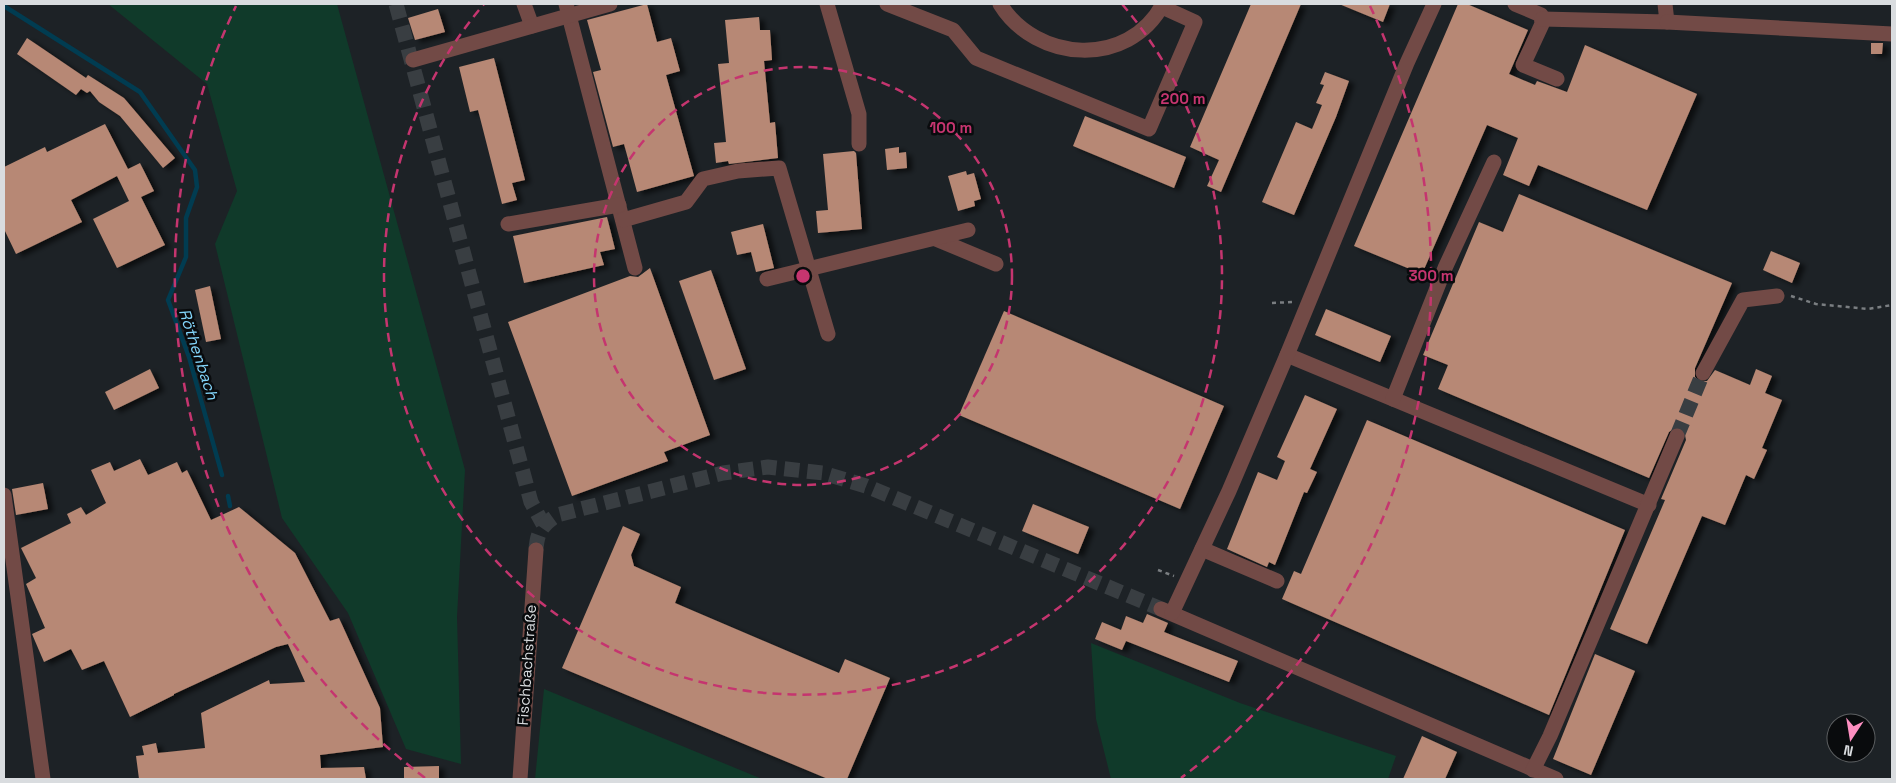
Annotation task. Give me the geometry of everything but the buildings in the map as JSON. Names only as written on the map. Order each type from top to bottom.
[{"type":"street","points":[[524,4],[532,26]]},
{"type":"street","points":[[413,60],[532,26],[568,10],[610,4]]},
{"type":"street","points":[[827,4],[859,114],[859,144]]},
{"type":"street","points":[[886,4],[953,30],[976,58],[1149,129],[1195,22],[1162,5],[1143,28],[1119,43],[1106,48],[1078,51],[1057,48],[1037,40],[1014,23],[1000,4]]},
{"type":"street","points":[[1434,4],[1407,63],[1287,355],[1202,549],[1167,611],[1556,779]]},
{"type":"street","points":[[1515,4],[1542,16],[1542,19]]},
{"type":"street","points":[[1665,4],[1667,22]]},
{"type":"street","points":[[568,10],[635,268]]},
{"type":"street","points":[[1542,19],[1667,22],[1892,34]]},
{"type":"street","points":[[1542,19],[1523,65],[1557,79]]},
{"type":"street","points":[[1393,399],[1444,268],[1494,162]]},
{"type":"street","points":[[508,224],[621,212],[686,202],[703,179],[738,171],[779,168],[828,334]]},
{"type":"street","points":[[766,279],[968,230]]},
{"type":"street","points":[[936,239],[996,264]]},
{"type":"street","points":[[1703,373],[1743,300],[1777,296]]},
{"type":"street","points":[[1287,355],[1649,505]]},
{"type":"street","points":[[1533,770],[1550,736],[1677,436]]},
{"type":"street","points":[[4,495],[43,779]]},
{"type":"street","points":[[1202,549],[1277,581]]},
{"type":"street","name":"Fischbachstraße","points":[[520,779],[536,550]]},
{"type":"path","points":[[1777,296],[1792,296],[1816,304],[1868,309],[1892,305]]},
{"type":"path","points":[[1272,303],[1294,302],[1306,307]]},
{"type":"green space","points":[[108,4],[337,4],[465,470],[457,617],[461,764],[406,749],[348,613],[282,518],[215,244],[237,191],[207,84]]},
{"type":"green space","points":[[1091,643],[1240,703],[1396,756],[1388,779],[1111,779],[1096,719]]},
{"type":"green space","points":[[544,689],[762,779],[535,779]]},
{"type":"waterway","name":"Röthenbach","points":[[4,6],[140,92],[195,170],[197,187],[186,218],[186,257],[168,300],[189,357],[222,475]]},
{"type":"waterway","name":"Röthenbach","points":[[228,496],[230,506]]},
{"type":"tunnel","points":[[396,4],[531,502],[543,524]]},
{"type":"tunnel","points":[[1677,436],[1703,373]]},
{"type":"tunnel","points":[[536,550],[541,530],[557,515],[723,473],[768,467],[823,473],[866,486],[1161,609]]}]
